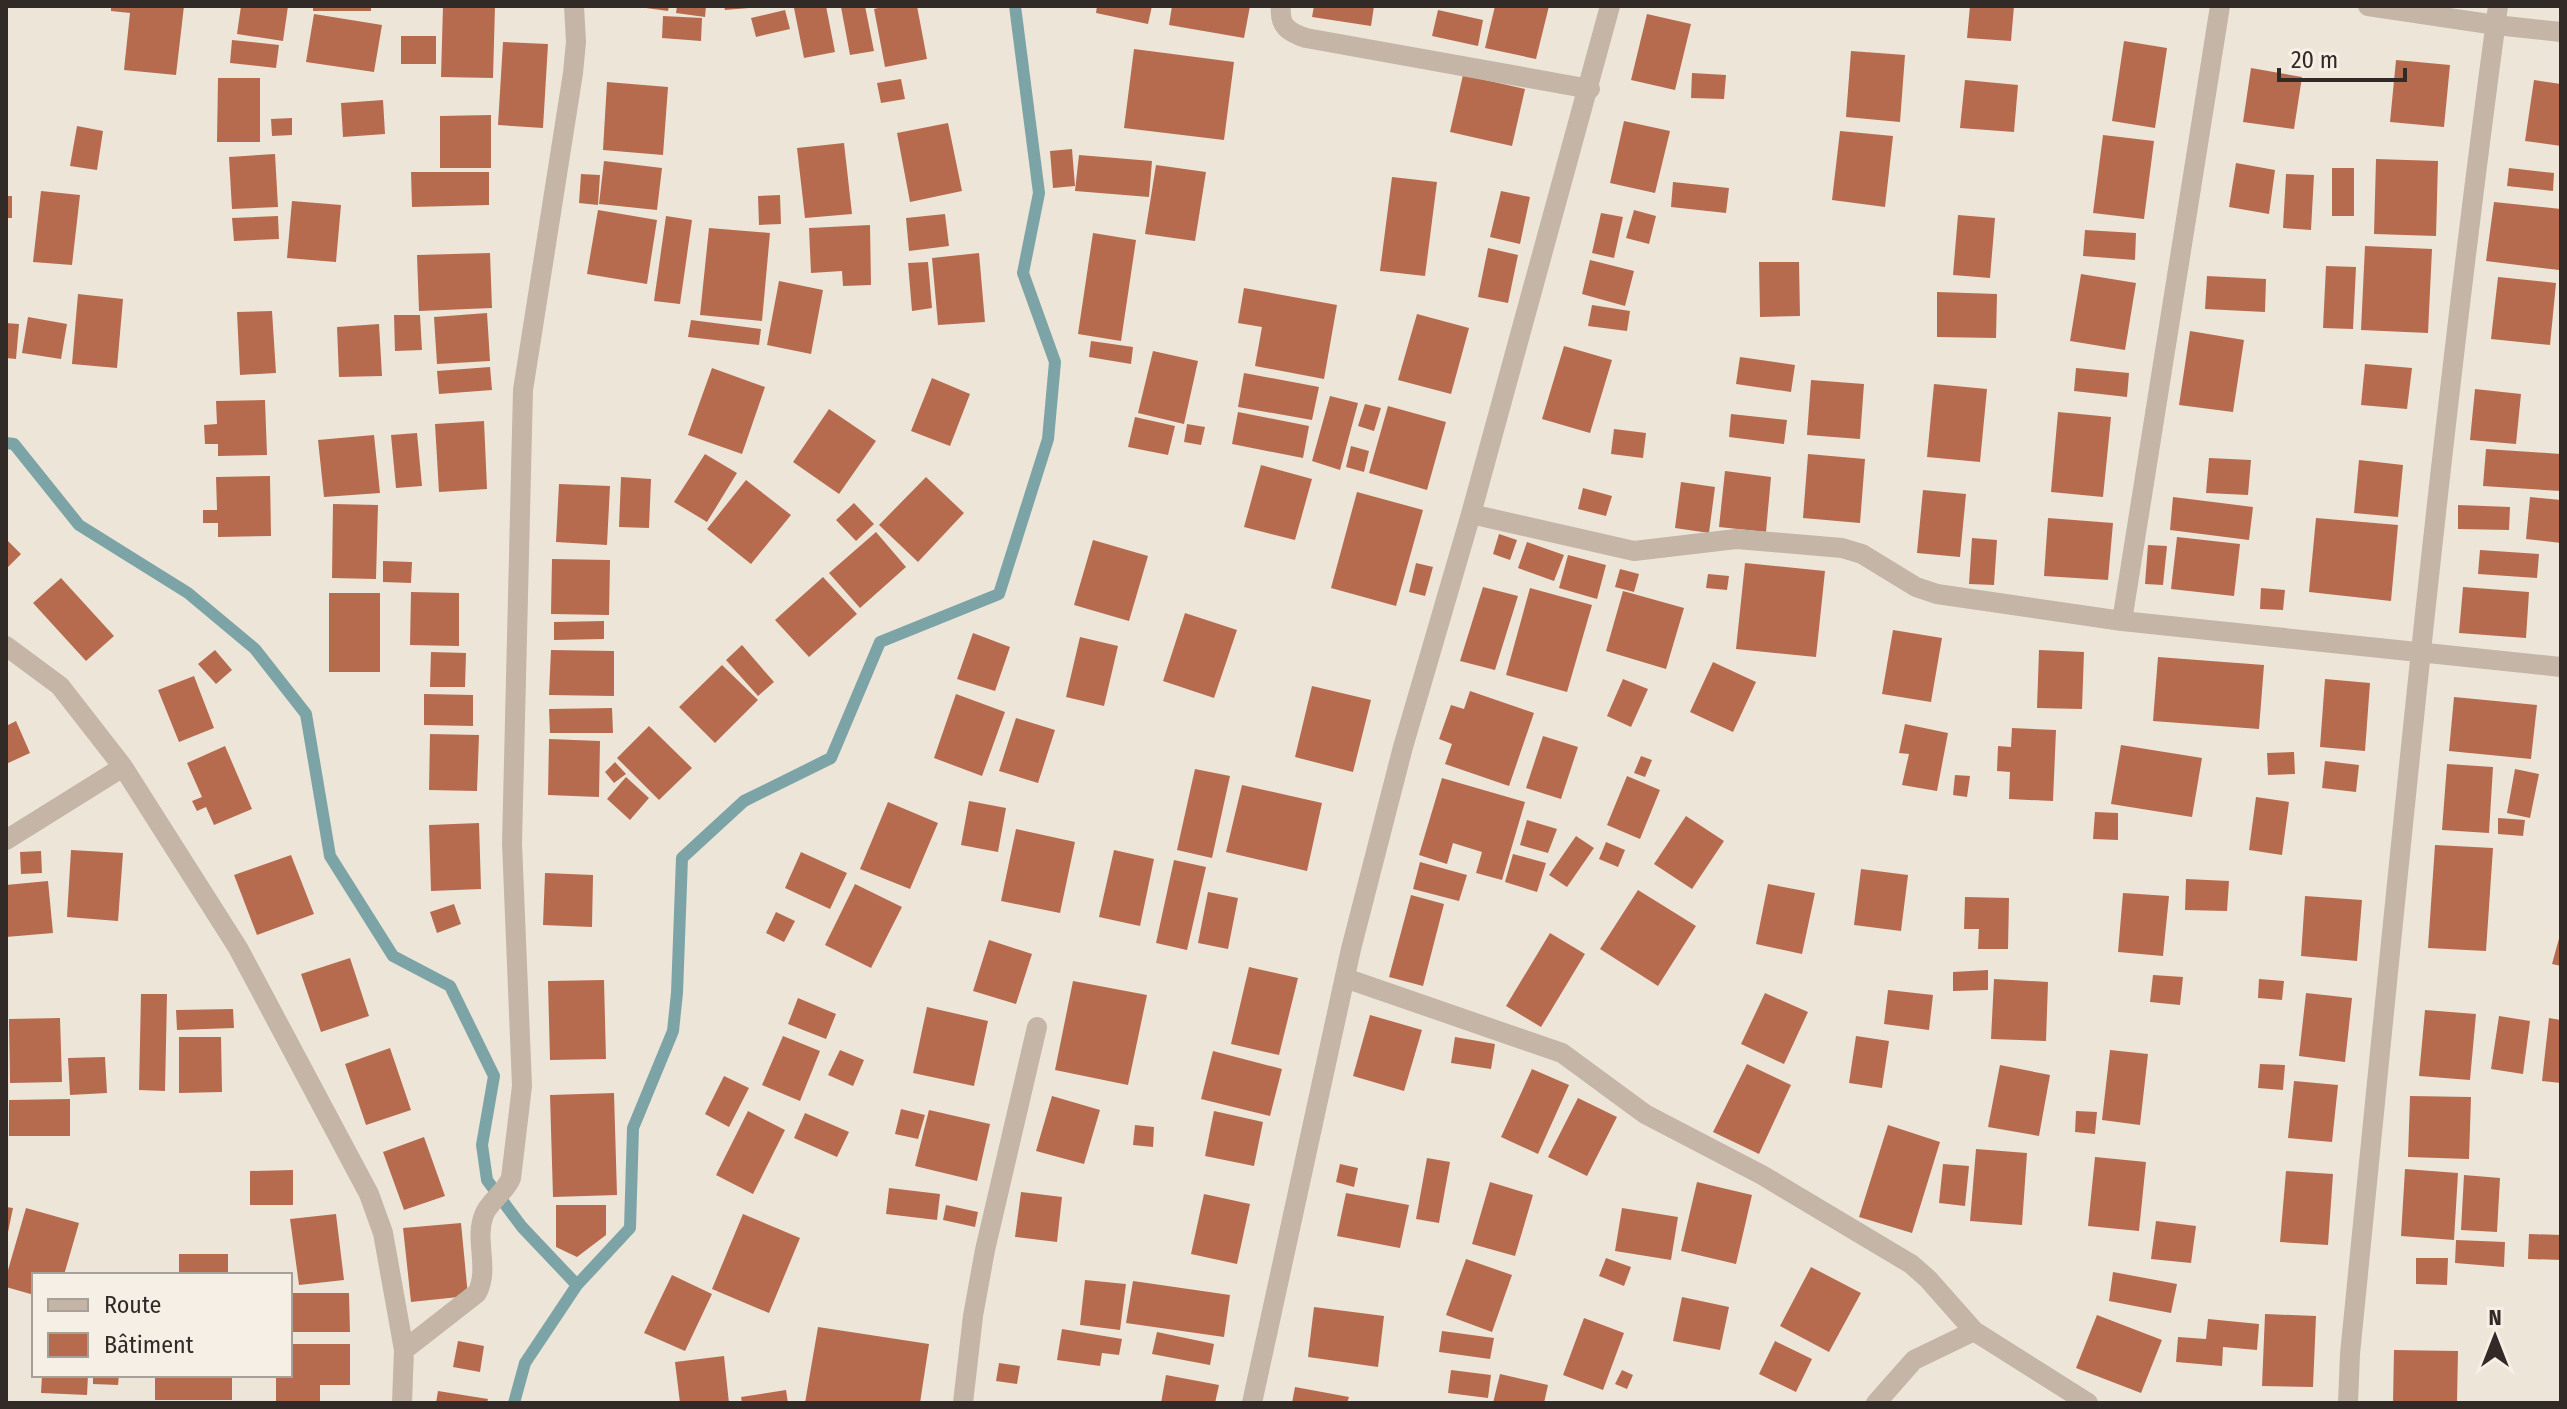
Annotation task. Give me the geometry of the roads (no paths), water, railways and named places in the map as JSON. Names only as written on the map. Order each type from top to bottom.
[{"type":"street","points":[[404,1350],[477,1293],[482,1283],[482,1223],[487,1210],[507,1188],[511,1178],[522,1086],[512,843],[523,390],[573,73],[576,42],[574,6]]},
{"type":"street","points":[[1281,6],[1281,23],[1289,32],[1306,38],[1590,89]]},
{"type":"street","points":[[1252,1403],[1345,978],[1403,747],[1590,89],[1610,6]]},
{"type":"street","points":[[2122,621],[2220,6]]},
{"type":"street","points":[[2368,6],[2497,16],[2561,32]]},
{"type":"street","points":[[2348,1403],[2350,1354],[2419,654],[2468,233],[2497,16]]},
{"type":"street","points":[[1471,514],[1634,551],[1736,539],[1842,548],[1862,554],[1916,587],[1937,594],[2122,621],[2561,667]]},
{"type":"street","points":[[6,646],[60,686],[123,767],[238,948],[369,1194],[383,1233],[404,1350],[402,1403]]},
{"type":"street","points":[[6,840],[123,767]]},
{"type":"street","points":[[1345,978],[1562,1053],[1645,1114],[1762,1175],[1911,1264],[1974,1331],[2088,1403]]},
{"type":"street","points":[[963,1403],[973,1316],[985,1250],[1037,1027]]},
{"type":"street","points":[[1876,1403],[1914,1360],[1974,1331]]},
{"type":"waterway","points":[[514,1403],[525,1363],[577,1285],[630,1228],[633,1128],[673,1031],[682,858],[744,801],[831,758],[880,642],[999,594],[1048,439],[1055,362],[1023,273],[1039,193],[1015,6]]},
{"type":"waterway","points":[[6,443],[14,444],[79,525],[188,593],[255,649],[306,714],[330,856],[393,956],[450,986],[494,1076],[482,1145],[487,1180],[522,1227],[577,1285]]}]
